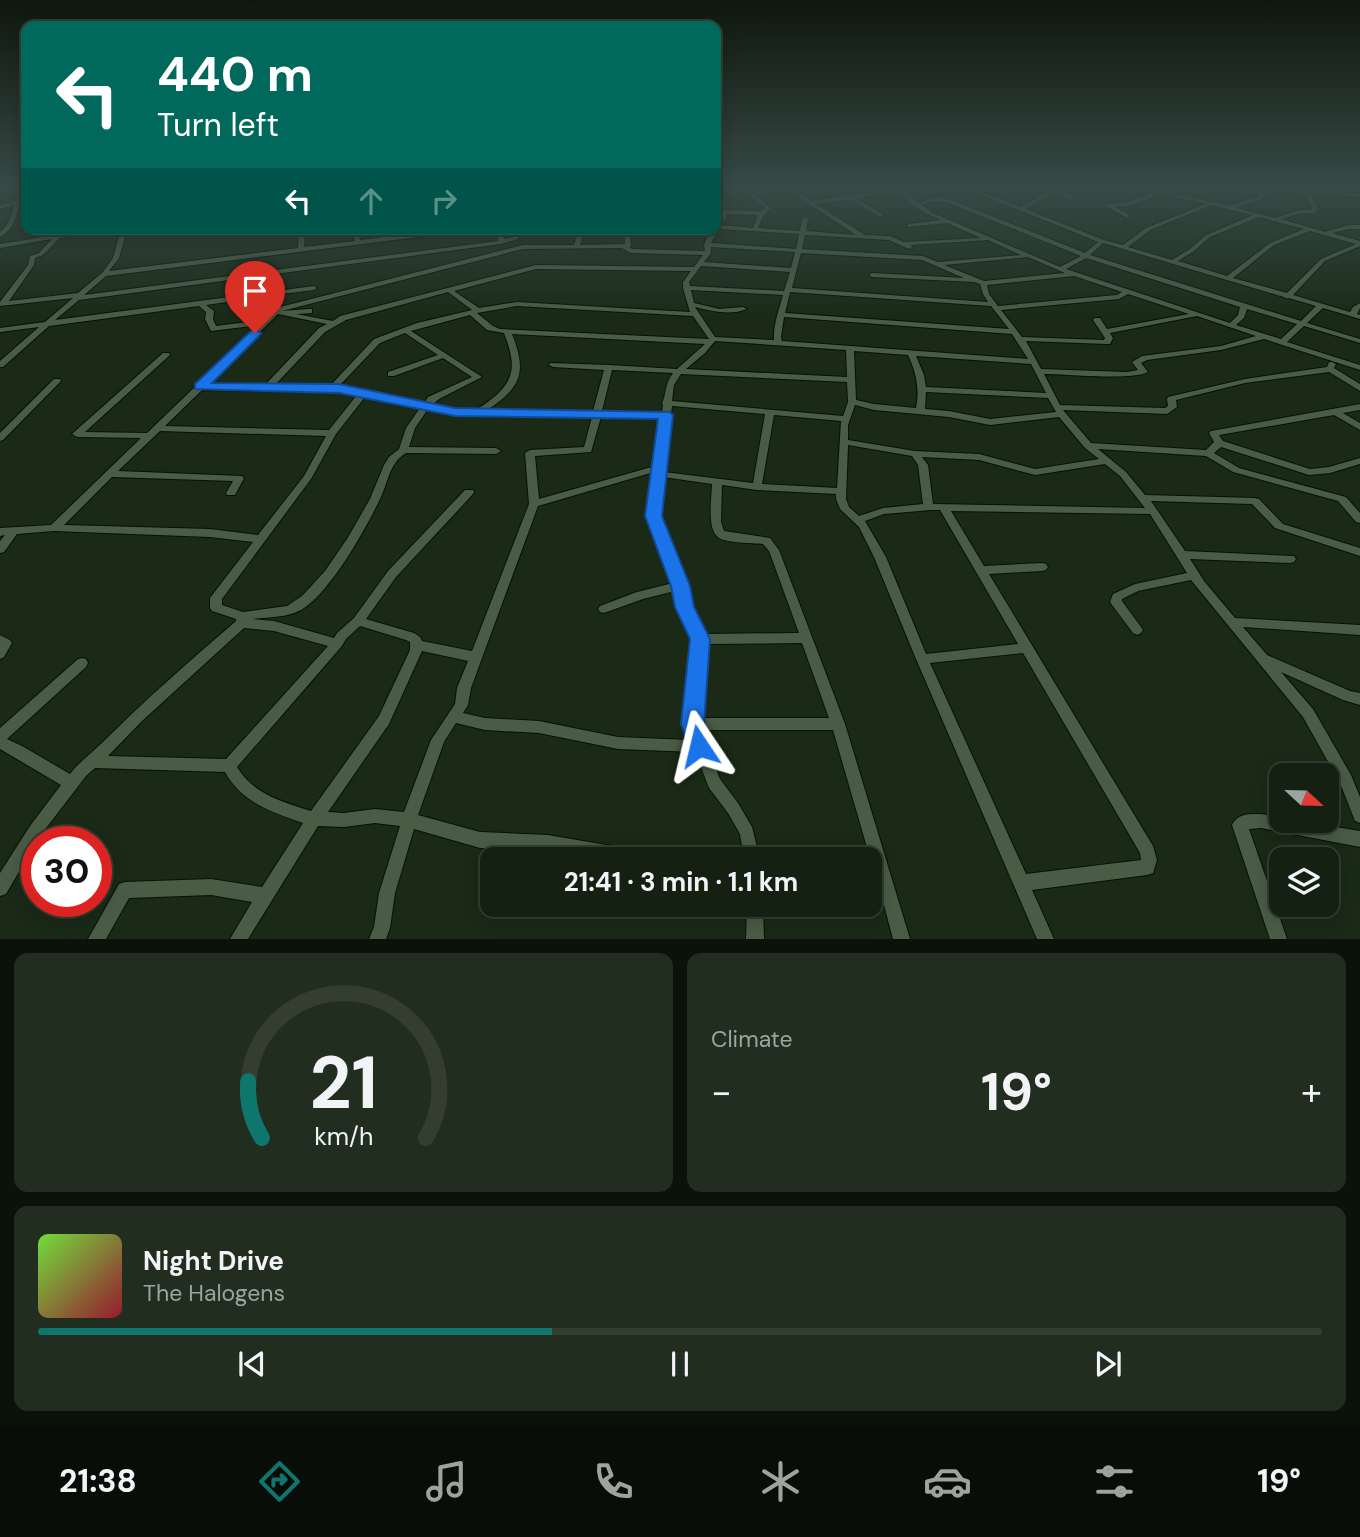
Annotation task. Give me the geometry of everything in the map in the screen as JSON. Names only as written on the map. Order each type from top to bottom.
[{"type":"street","points":[[721,235],[744,231]]},
{"type":"street","points":[[777,231],[890,238],[905,244],[923,258]]},
{"type":"street","points":[[856,231],[864,236]]},
{"type":"street","points":[[969,231],[1073,274],[1360,368]]},
{"type":"street","points":[[1023,231],[1086,256],[1360,341]]},
{"type":"street","points":[[1076,231],[1123,248],[1320,307],[1356,316],[1355,308],[1360,305]]},
{"type":"street","points":[[1123,248],[1146,231]]},
{"type":"street","points":[[1172,262],[1208,236],[1221,231]]},
{"type":"street","points":[[1227,279],[1272,244],[1303,231]]},
{"type":"street","points":[[1320,231],[1360,243]]},
{"type":"street","points":[[1327,233],[1335,231]]},
{"type":"street","points":[[779,343],[776,340],[780,314],[803,233]]},
{"type":"street","points":[[0,246],[53,235]]},
{"type":"street","points":[[1,304],[31,265],[32,257],[41,254],[57,235]]},
{"type":"street","points":[[0,365],[104,274],[116,258],[122,235]]},
{"type":"street","points":[[301,250],[302,235]]},
{"type":"street","points":[[356,235],[358,242]]},
{"type":"street","points":[[104,274],[412,235]]},
{"type":"street","points":[[444,235],[451,249]]},
{"type":"street","points":[[499,235],[505,252]]},
{"type":"street","points":[[1,304],[500,243],[518,235]]},
{"type":"street","points":[[577,247],[580,235]]},
{"type":"street","points":[[624,247],[630,243],[629,235]]},
{"type":"street","points":[[712,236],[688,278],[687,288],[693,309],[712,341]]},
{"type":"street","points":[[54,528],[278,312],[523,247],[624,247],[631,251],[712,236],[798,251],[923,258],[979,281],[1018,335],[1059,411],[1088,446],[1123,474],[1143,498],[1194,575],[1311,718],[1346,779],[1360,816]]},
{"type":"street","points":[[382,239],[385,258]]},
{"type":"street","points":[[905,244],[986,239]]},
{"type":"street","points":[[1060,269],[1086,256],[1102,241]]},
{"type":"street","points":[[1287,297],[1323,260],[1360,243]]},
{"type":"street","points":[[940,263],[1027,256]]},
{"type":"street","points":[[269,386],[331,323],[480,281],[546,266],[697,266],[793,270]]},
{"type":"street","points":[[469,274],[480,281]]},
{"type":"street","points":[[872,275],[979,281],[1073,274]]},
{"type":"street","points":[[0,330],[314,288]]},
{"type":"street","points":[[687,288],[786,291],[995,306],[1119,296],[1126,292]]},
{"type":"street","points":[[333,389],[345,379],[372,345],[405,330],[474,311],[517,304],[719,311],[726,303],[727,289]]},
{"type":"street","points":[[449,290],[490,328],[507,331],[822,344],[850,349],[1136,373],[1144,372],[1136,362],[1145,358],[1221,348],[1262,337]]},
{"type":"street","points":[[278,312],[279,293]]},
{"type":"street","points":[[726,303],[743,309]]},
{"type":"street","points":[[202,305],[209,310],[209,319],[217,329],[266,322]]},
{"type":"street","points":[[1230,326],[1241,316],[1244,306]]},
{"type":"street","points":[[1282,342],[1320,307]]},
{"type":"street","points":[[278,312],[309,311]]},
{"type":"street","points":[[278,312],[331,323]]},
{"type":"street","points":[[780,314],[1107,342],[1109,338],[1097,320]]},
{"type":"street","points":[[1105,332],[1195,315]]},
{"type":"street","points":[[404,450],[419,404],[478,377],[405,330]]},
{"type":"street","points":[[477,412],[501,395],[514,379],[517,362],[507,331]]},
{"type":"street","points":[[712,341],[673,377],[666,409],[653,516],[680,586],[685,607],[700,639],[692,724],[714,783],[747,832],[750,847]]},
{"type":"street","points":[[0,352],[19,348]]},
{"type":"street","points":[[850,349],[852,402],[846,419],[844,442],[842,491],[845,509],[859,520],[880,557],[922,659],[1046,939]]},
{"type":"street","points":[[911,354],[920,371],[923,397],[920,411]]},
{"type":"street","points":[[166,355],[77,434],[332,433]]},
{"type":"street","points":[[391,374],[444,355]]},
{"type":"street","points":[[1330,369],[1334,359]]},
{"type":"street","points":[[553,365],[852,380]]},
{"type":"street","points":[[377,939],[382,928],[387,893],[409,821],[438,740],[461,705],[475,657],[494,614],[504,580],[534,504],[530,453],[586,452],[609,367]]},
{"type":"street","points":[[852,402],[990,422],[1059,411],[1167,411],[1173,407],[1171,399],[1245,381],[1330,369],[1360,388]]},
{"type":"street","points":[[0,438],[57,381]]},
{"type":"street","points":[[200,387],[333,389],[448,411],[598,413],[666,409],[846,419]]},
{"type":"street","points":[[922,389],[1051,396]]},
{"type":"street","points":[[337,644],[242,620],[216,608],[216,598],[308,477],[332,433],[363,393]]},
{"type":"street","points":[[1360,407],[1214,433],[1219,443],[1309,472],[1329,470],[1360,461]]},
{"type":"street","points":[[1335,412],[1360,427]]},
{"type":"street","points":[[757,487],[770,413]]},
{"type":"street","points":[[844,442],[915,454],[979,457],[1035,472],[1107,461]]},
{"type":"street","points":[[1208,453],[1219,443]]},
{"type":"street","points":[[1088,446],[1208,453],[1236,470],[1342,499],[1360,520]]},
{"type":"street","points":[[0,888],[35,831],[80,771],[93,762],[137,717],[242,620],[256,613],[287,611],[301,604],[348,546],[376,497],[393,458],[404,450],[496,451]]},
{"type":"street","points":[[915,454],[923,465],[928,508]]},
{"type":"street","points":[[534,504],[660,470],[717,483],[842,491]]},
{"type":"street","points":[[111,474],[239,478],[231,493]]},
{"type":"street","points":[[717,483],[716,522],[719,533],[724,536],[753,538],[769,544],[838,724],[902,939]]},
{"type":"street","points":[[229,766],[337,644],[341,636],[358,621],[392,574],[469,492]]},
{"type":"street","points":[[1143,498],[1255,501],[1279,526],[1360,552]]},
{"type":"street","points":[[859,520],[883,511],[928,508],[1153,511]]},
{"type":"street","points":[[944,508],[1147,851],[1149,860],[1147,867],[1020,883]]},
{"type":"street","points":[[0,532],[54,528],[210,533],[260,539]]},
{"type":"street","points":[[0,549],[15,531]]},
{"type":"street","points":[[1181,555],[1290,559]]},
{"type":"street","points":[[980,570],[1042,567]]},
{"type":"street","points":[[1137,630],[1116,602],[1117,597],[1135,588],[1194,575]]},
{"type":"street","points":[[604,609],[641,595],[680,586]]},
{"type":"street","points":[[238,939],[314,819],[384,720],[414,657],[416,640],[410,636],[358,621]]},
{"type":"street","points":[[1233,622],[1360,630]]},
{"type":"street","points":[[700,639],[807,638]]},
{"type":"street","points":[[0,640],[6,643],[0,653]]},
{"type":"street","points":[[416,645],[475,657]]},
{"type":"street","points":[[922,659],[1025,648]]},
{"type":"street","points":[[1266,660],[1360,699]]},
{"type":"street","points":[[0,737],[82,663]]},
{"type":"street","points":[[453,717],[485,724],[539,727],[618,743],[699,746]]},
{"type":"street","points":[[692,724],[838,724]]},
{"type":"street","points":[[0,742],[71,783]]},
{"type":"street","points":[[93,762],[229,766]]},
{"type":"street","points":[[229,766],[235,780],[258,800],[314,819],[344,820],[375,816],[409,821],[480,840],[548,843],[572,847]]},
{"type":"street","points":[[1279,939],[1240,825],[1243,822],[1261,821],[1360,839]]},
{"type":"street","points":[[96,939],[125,890],[211,887],[266,896]]},
{"type":"street","points":[[882,897],[889,897]]},
{"type":"street","points":[[755,917],[755,939]]},
{"type":"route","points":[[255,333],[200,387],[339,388],[455,412],[665,415],[661,467],[653,516],[680,586],[685,607],[700,639],[692,724],[699,746]]}]
